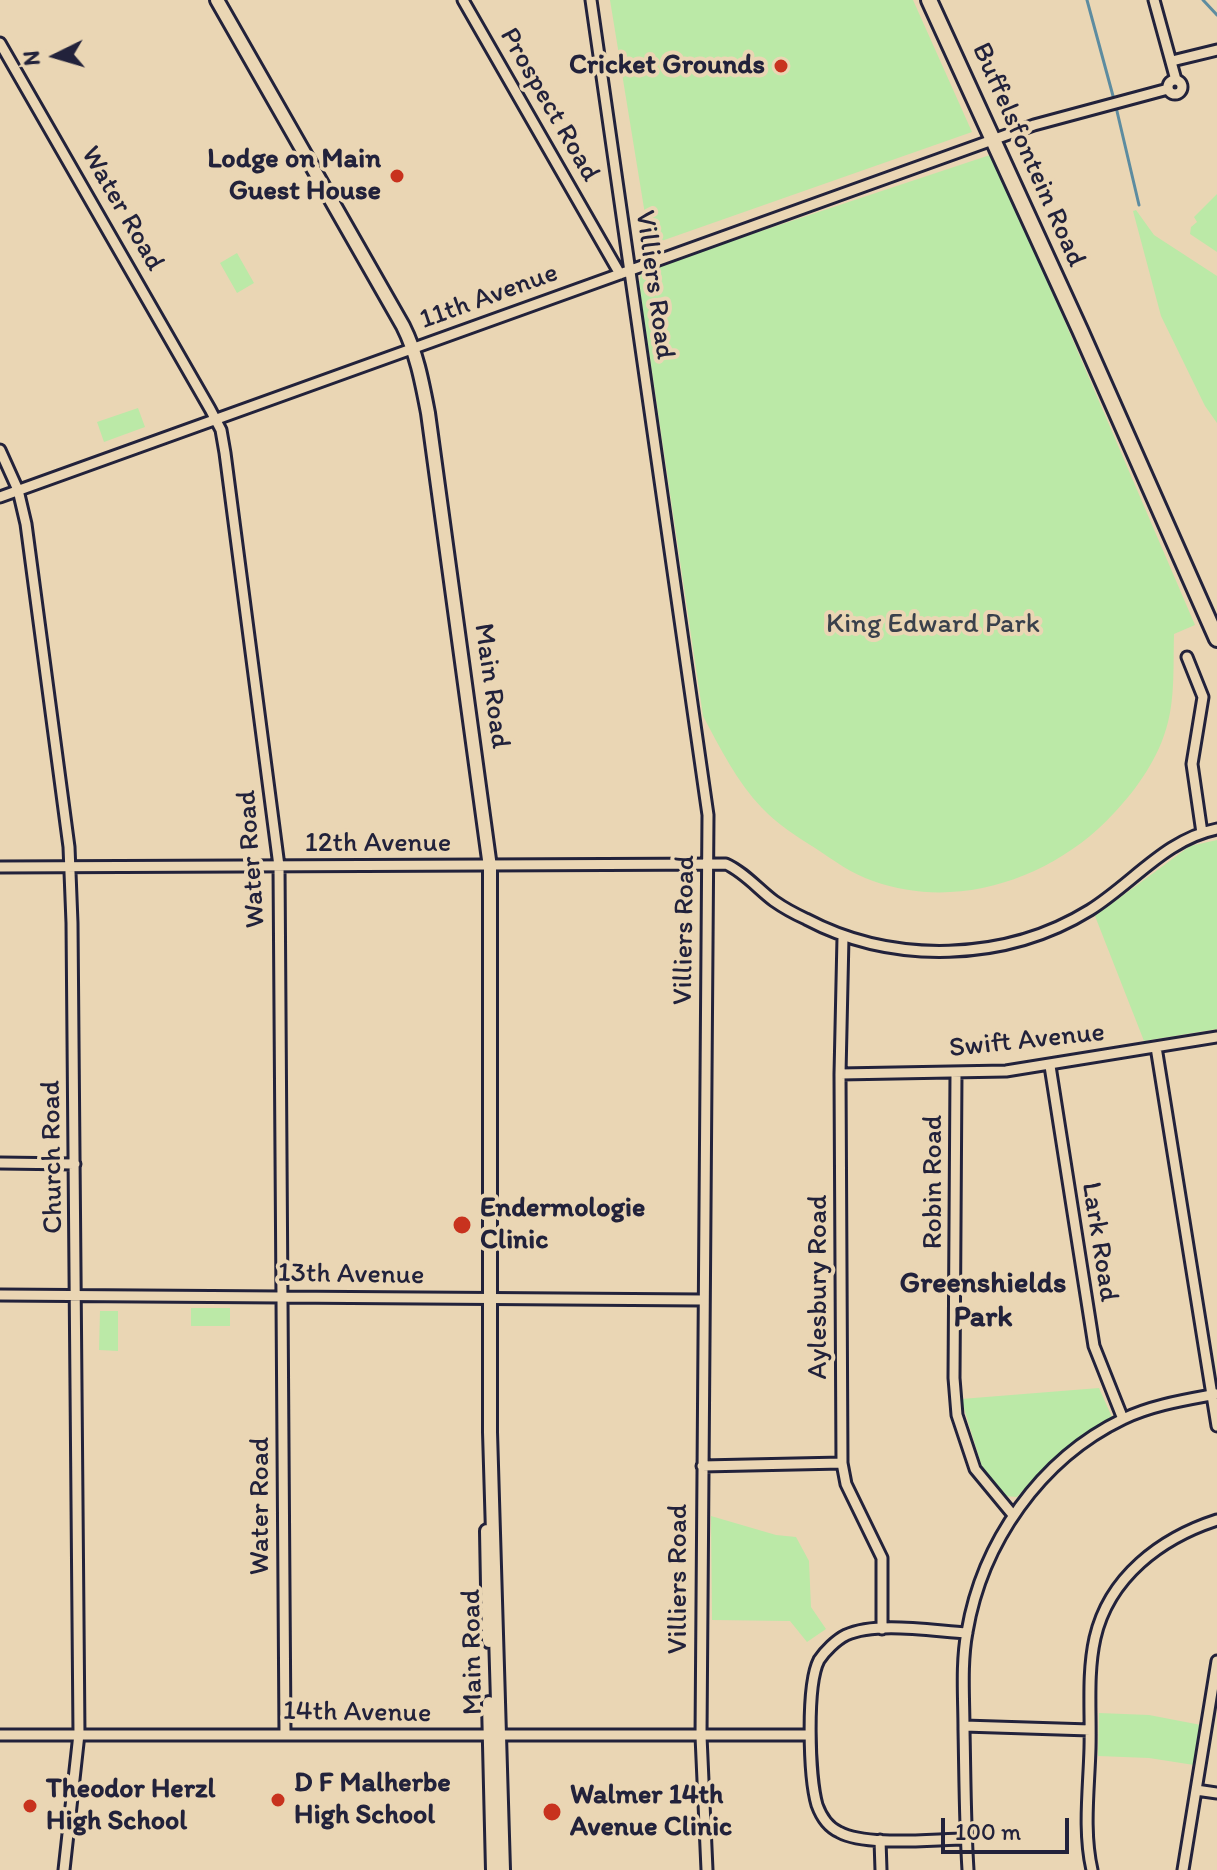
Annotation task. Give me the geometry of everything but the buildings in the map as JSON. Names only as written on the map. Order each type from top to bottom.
[{"type":"main road","name":"Main Road","points":[[217,0],[413,347],[428,413],[490,867],[490,1432],[486,1520],[494,1735],[503,1870]]},
{"type":"main road","name":"Buffelsfontein Road","points":[[929,0],[1078,314],[1080,330],[1217,639]]},
{"type":"main road","name":"Buffelsfontein Road","points":[[935,0],[996,139]]},
{"type":"main road","name":"Main Road","points":[[493,1870],[494,1735]]},
{"type":"street","name":"Prospect Road","points":[[463,0],[625,272]]},
{"type":"street","name":"Villiers Road","points":[[591,0],[625,272],[706,791],[709,839],[702,1300],[701,1736],[707,1870]]},
{"type":"street","points":[[1154,0],[1172,61],[1217,50]]},
{"type":"street","name":"Water Road","points":[[0,43],[216,420],[225,453],[279,866],[285,1734]]},
{"type":"street","name":"11th Avenue","points":[[0,497],[1034,125],[1168,89],[1174,95],[1180,93],[1182,86],[1176,80],[1172,61]]},
{"type":"street","name":"Church Road","points":[[0,450],[18,490],[26,524],[69,866],[75,1164],[79,1734],[64,1870]]},
{"type":"street","points":[[1187,657],[1203,697],[1192,764],[1202,833]]},
{"type":"street","name":"12th Avenue","points":[[0,867],[730,866],[776,902],[843,937],[872,945],[934,952],[973,951],[1056,928],[1089,911],[1139,875],[1163,853],[1186,839],[1217,829]]},
{"type":"street","name":"Aylesbury Road","points":[[843,937],[840,1074],[842,1463],[846,1484],[882,1558],[882,1629]]},
{"type":"street","name":"Swift Avenue","points":[[840,1074],[1006,1071],[1217,1037]]},
{"type":"street","points":[[1156,1047],[1215,1394],[1217,1426]]},
{"type":"street","name":"Lark Road","points":[[1050,1066],[1094,1346],[1123,1419]]},
{"type":"street","name":"Robin Road","points":[[956,1073],[954,1378],[957,1415],[975,1469],[1013,1515]]},
{"type":"street","points":[[0,1163],[75,1164]]},
{"type":"street","name":"13th Avenue","points":[[0,1295],[702,1300]]},
{"type":"street","points":[[968,1870],[964,1726],[967,1633],[985,1570],[1013,1515],[1059,1464],[1090,1439],[1123,1419],[1162,1405],[1215,1394]]},
{"type":"street","points":[[702,1466],[842,1463]]},
{"type":"street","points":[[1092,1870],[1088,1853],[1088,1823],[1091,1669],[1096,1636],[1118,1586],[1141,1561],[1186,1530],[1217,1520]]},
{"type":"street","points":[[966,1839],[880,1840],[848,1837],[827,1824],[817,1805],[810,1735],[812,1689],[820,1659],[846,1635],[882,1629],[967,1633]]},
{"type":"street","points":[[1183,1870],[1217,1661]]},
{"type":"street","points":[[964,1726],[1090,1730]]},
{"type":"street","name":"14th Avenue","points":[[0,1735],[810,1735]]},
{"type":"street","points":[[1196,1790],[1217,1793]]},
{"type":"street","points":[[880,1840],[881,1870]]},
{"type":"green space","name":"Cricket Grounds","points":[[610,0],[913,0],[972,132],[650,245]]},
{"type":"green space","name":"King Edward Park","points":[[993,154],[1195,625],[1174,634],[1172,702],[1157,753],[1135,788],[1108,820],[1074,848],[1021,877],[963,891],[903,889],[850,871],[780,825],[745,787],[703,716],[639,284],[641,274],[650,268]]},
{"type":"green space","points":[[1217,194],[1217,252],[1190,234],[1191,227],[1197,222],[1194,217]]},
{"type":"green space","points":[[1136,210],[1154,235],[1217,276],[1217,423],[1205,406],[1161,316],[1133,211]]},
{"type":"green space","points":[[237,253],[254,283],[237,293],[220,263]]},
{"type":"green space","points":[[138,408],[145,427],[104,442],[97,422]]},
{"type":"green space","points":[[1217,840],[1217,1029],[1144,1041],[1095,916],[1190,846]]},
{"type":"green space","points":[[191,1308],[230,1308],[230,1326],[191,1326]]},
{"type":"green space","points":[[100,1311],[118,1311],[118,1351],[99,1350]]},
{"type":"green space","points":[[1099,1388],[1112,1417],[1052,1459],[1017,1497],[1005,1496],[982,1467],[961,1399]]},
{"type":"green space","points":[[711,1516],[776,1535],[796,1537],[809,1561],[811,1607],[826,1629],[807,1642],[790,1621],[712,1620]]},
{"type":"green space","points":[[1099,1713],[1149,1715],[1201,1725],[1194,1765],[1149,1758],[1098,1756]]},
{"type":"waterway","points":[[1087,0],[1139,205]]},
{"type":"waterway","points":[[1203,0],[1217,15]]},
{"type":"place","name":"Cricket Grounds","points":[[781,66]]},
{"type":"place","name":"Lodge on Main Guest House","points":[[397,176]]},
{"type":"place","name":"Endermologie Clinic","points":[[462,1225]]},
{"type":"place","name":"D F Malherbe High School","points":[[278,1800]]},
{"type":"place","name":"Theodor Herzl High School","points":[[30,1806]]},
{"type":"place","name":"Walmer 14th Avenue Clinic","points":[[552,1812]]},
{"type":"district","name":"Greenshields Park","points":[[983,1301]]}]
